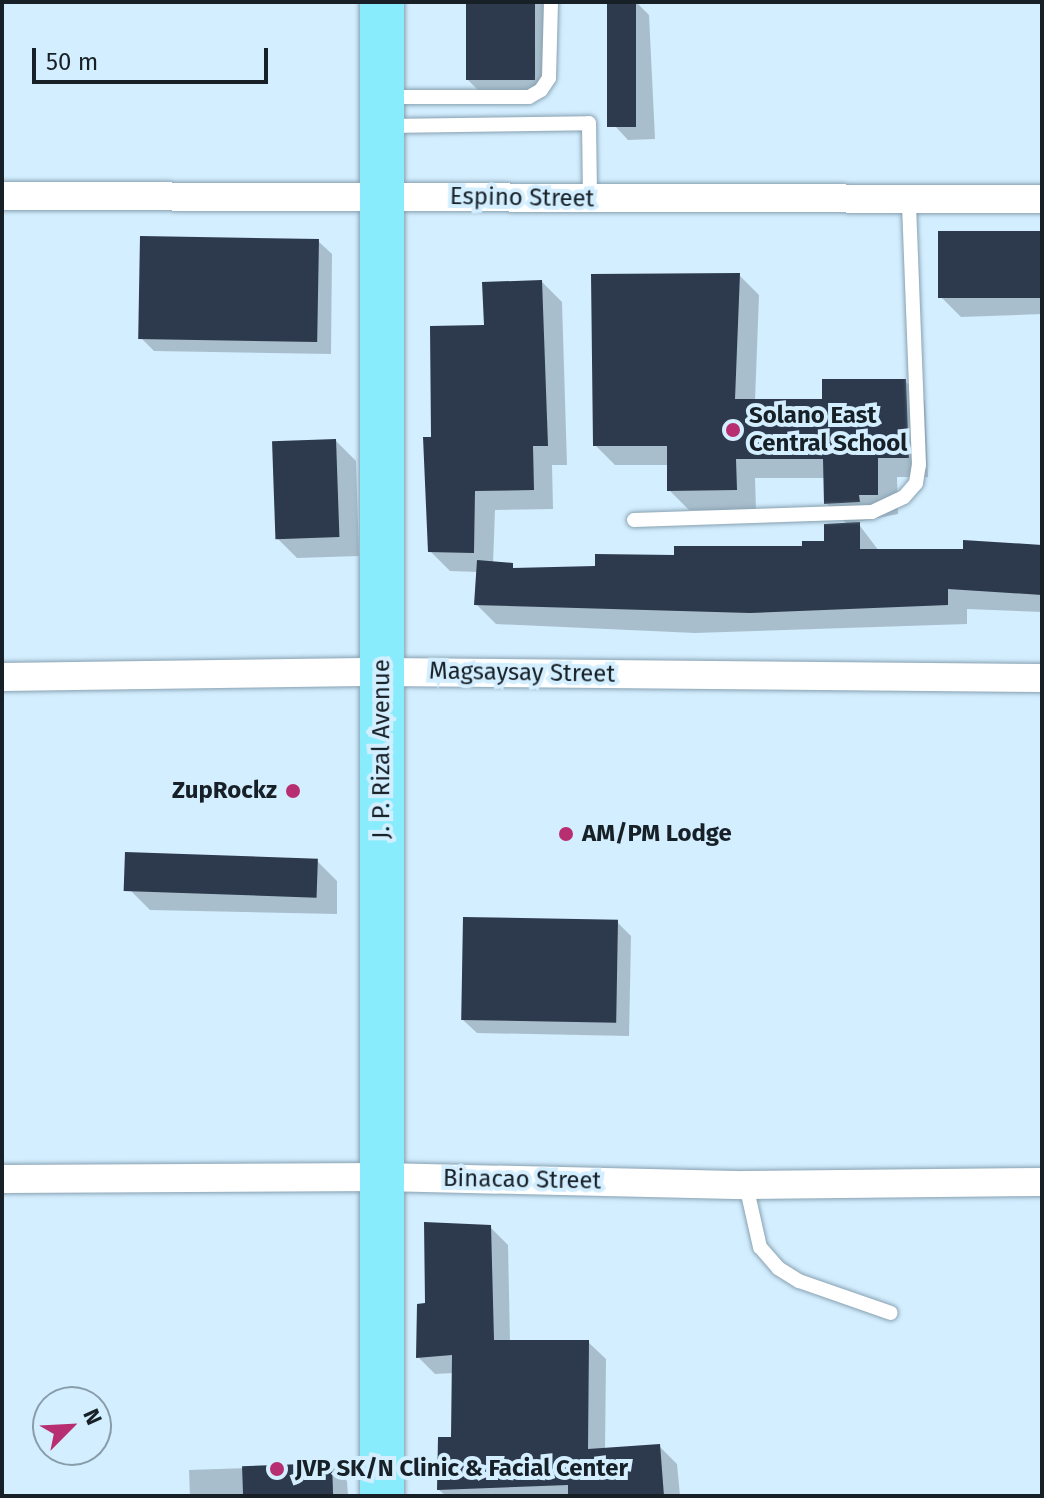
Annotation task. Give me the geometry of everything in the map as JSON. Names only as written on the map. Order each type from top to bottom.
[{"type":"main road","name":"J. P. Rizal Avenue","points":[[382,2],[382,1496]]},
{"type":"street","name":"Espino Street","points":[[2,196],[382,194],[590,200],[1042,199]]},
{"type":"street","name":"Magsaysay Street","points":[[2,677],[382,672],[1042,678]]},
{"type":"street","name":"Binacao Street","points":[[2,1179],[382,1177],[746,1185],[1042,1182]]},
{"type":"lane","points":[[382,111],[529,97],[541,90],[549,78],[551,2]]},
{"type":"lane","points":[[382,111],[589,123],[590,200]]},
{"type":"lane","points":[[634,520],[872,512],[904,497],[916,483],[919,465],[909,199]]},
{"type":"lane","points":[[746,1185],[760,1247],[778,1268],[799,1281],[891,1313]]},
{"type":"building","points":[[466,2],[535,2],[535,80],[466,80]]},
{"type":"building","points":[[607,2],[636,2],[636,127],[607,127]]},
{"type":"building","points":[[938,231],[1042,231],[1042,298],[938,298]]},
{"type":"building","points":[[140,236],[319,239],[317,342],[138,339]]},
{"type":"building","points":[[740,273],[735,399],[822,399],[822,379],[906,379],[909,458],[878,458],[878,495],[859,495],[860,502],[824,504],[823,459],[736,459],[737,490],[667,491],[667,446],[593,446],[591,274]]},
{"type":"building","points":[[542,280],[548,446],[533,446],[534,490],[475,491],[474,553],[428,552],[423,437],[431,437],[430,326],[484,325],[482,282]]},
{"type":"building","points":[[336,439],[339,537],[275,539],[272,441]]},
{"type":"building","points":[[860,522],[860,549],[963,549],[963,540],[1042,545],[1042,595],[948,589],[948,605],[750,613],[474,605],[477,560],[513,563],[513,568],[595,566],[595,554],[674,555],[674,546],[802,546],[802,541],[824,541],[824,524]]},
{"type":"building","points":[[125,852],[318,859],[317,898],[124,891]]},
{"type":"building","points":[[463,917],[618,920],[616,1023],[461,1020]]},
{"type":"building","points":[[424,1222],[491,1225],[494,1340],[589,1340],[588,1449],[660,1444],[664,1496],[568,1496],[568,1485],[437,1490],[438,1437],[451,1437],[452,1355],[416,1358],[417,1304],[425,1303]]},
{"type":"building","points":[[332,1463],[333,1496],[243,1496],[242,1466]]},
{"type":"place","name":"Solano East Central School","points":[[733,430]]},
{"type":"place","name":"ZupRockz","points":[[293,791]]},
{"type":"place","name":"AM/PM Lodge","points":[[566,834]]},
{"type":"place","name":"JVP SK/N Clinic & Facial Center","points":[[277,1469]]}]
